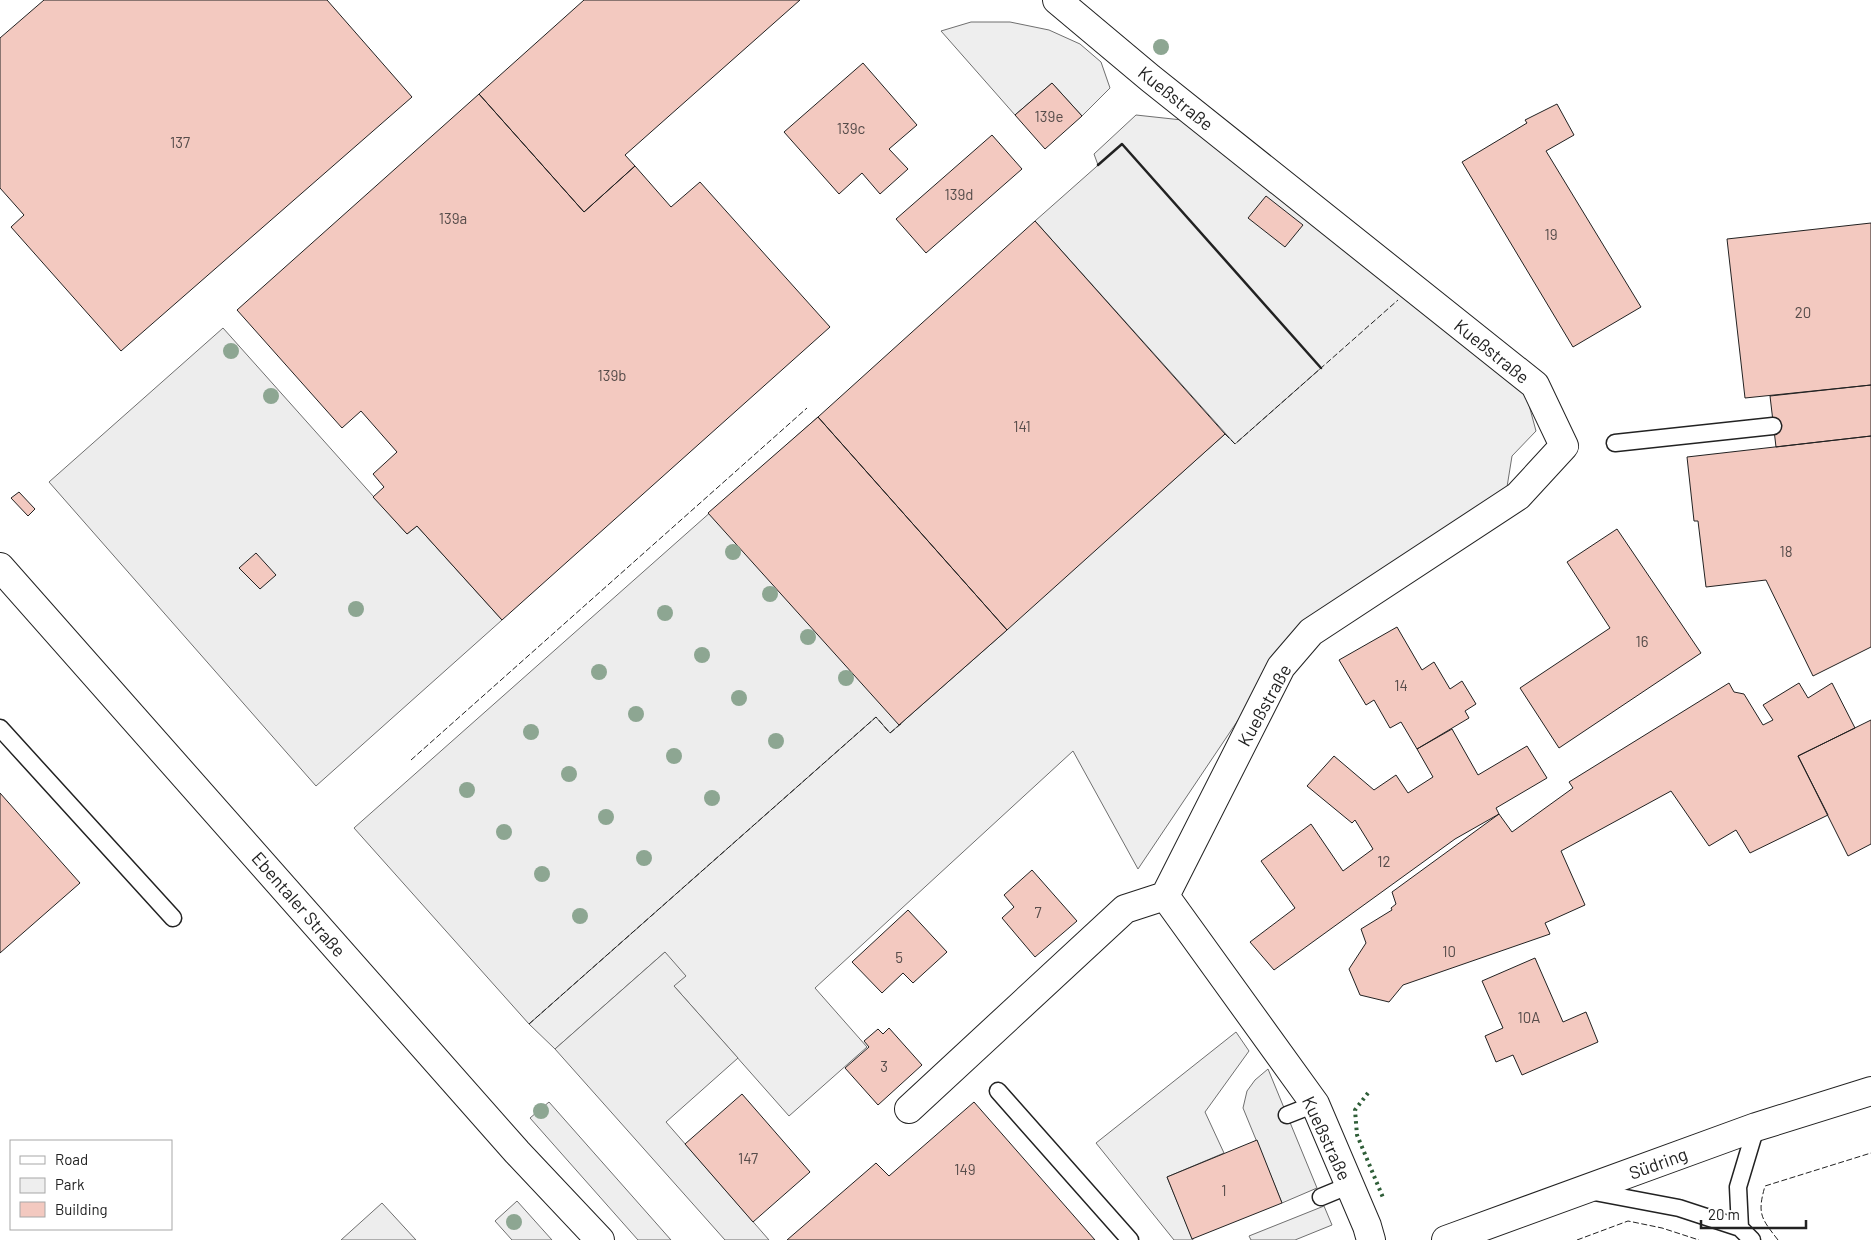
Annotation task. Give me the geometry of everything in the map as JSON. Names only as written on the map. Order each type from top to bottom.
[{"type":"street","name":"Kueßstraße","points":[[1056,0],[1150,78],[1534,385],[1564,446],[1518,496],[1311,632],[1281,668],[1166,896],[1315,1104],[1368,1226],[1371,1240]]},
{"type":"street","name":"Ebentaler Straße","points":[[0,567],[518,1152],[600,1240]]},
{"type":"street","points":[[909,1110],[1125,909],[1166,896]]},
{"type":"street","name":"Südring","points":[[1446,1240],[1756,1127],[1871,1091]]},
{"type":"lane","points":[[1615,443],[1773,426]]},
{"type":"lane","points":[[0,728],[172,918]]},
{"type":"lane","points":[[998,1091],[1130,1240]]},
{"type":"lane","points":[[1287,1115],[1315,1104]]},
{"type":"lane","points":[[1740,1228],[1738,1187],[1756,1127]]},
{"type":"lane","points":[[1320,1197],[1350,1185]]},
{"type":"lane","points":[[1583,1190],[1679,1208],[1740,1228],[1752,1240]]},
{"type":"green space","points":[[971,22],[1010,22],[1049,30],[1080,44],[1101,62],[1110,88],[1082,116],[1052,83],[1015,115],[941,31]]},
{"type":"green space","points":[[1136,115],[1182,120],[1526,394],[1536,431],[1512,456],[1507,487],[1306,619],[1138,869],[1073,751],[815,988],[867,1047],[789,1116],[674,986],[665,952],[555,1049],[529,1024],[876,717],[890,733],[1225,434],[1235,444],[1122,145],[1098,165],[1094,154]]},
{"type":"green space","points":[[1236,1032],[1249,1051],[1205,1112],[1224,1153],[1167,1177],[1193,1240],[1174,1240],[1096,1143]]},
{"type":"green space","points":[[549,1102],[671,1240],[638,1240],[530,1118]]},
{"type":"green space","points":[[517,1201],[552,1240],[512,1240],[495,1221]]},
{"type":"green space","points":[[1324,1206],[1332,1225],[1295,1240],[1251,1240],[1249,1236]]},
{"type":"shaded area","points":[[1122,144],[1321,368],[1235,444],[1035,221]]},
{"type":"shaded area","points":[[223,328],[407,534],[417,526],[502,620],[316,786],[49,482]]},
{"type":"shaded area","points":[[818,417],[1007,630],[890,733],[876,717],[529,1024],[354,828]]},
{"type":"shaded area","points":[[665,952],[686,976],[674,986],[738,1058],[666,1122],[769,1240],[725,1240],[555,1049]]},
{"type":"shaded area","points":[[1268,1069],[1317,1188],[1282,1203],[1243,1108],[1247,1091],[1255,1080]]},
{"type":"shaded area","points":[[382,1203],[416,1240],[341,1240]]},
{"type":"building","points":[[44,0],[327,0],[412,97],[121,351],[11,227],[24,215],[0,188],[0,38]]},
{"type":"building","points":[[584,0],[800,0],[625,155],[635,166],[584,212],[479,94]]},
{"type":"building","points":[[863,63],[917,125],[889,149],[908,169],[880,194],[862,173],[839,194],[784,132]]},
{"type":"building","points":[[1052,83],[1082,116],[1045,149],[1015,115]]},
{"type":"building","points":[[479,94],[584,212],[635,166],[671,207],[700,182],[830,327],[502,620],[417,526],[407,534],[373,497],[384,487],[373,474],[397,452],[361,411],[342,428],[237,310]]},
{"type":"building","points":[[1557,104],[1574,135],[1546,151],[1641,307],[1573,347],[1462,162],[1527,123],[1525,120]]},
{"type":"building","points":[[992,135],[1022,169],[926,253],[896,219]]},
{"type":"building","points":[[1266,196],[1303,225],[1285,247],[1248,218]]},
{"type":"building","points":[[1035,221],[1225,434],[1007,630],[818,417]]},
{"type":"building","points":[[1871,223],[1871,385],[1745,398],[1727,239]]},
{"type":"building","points":[[1871,385],[1871,436],[1776,447],[1770,396]]},
{"type":"building","points":[[818,417],[1007,630],[899,725],[708,513]]},
{"type":"building","points":[[1871,436],[1871,647],[1813,676],[1766,580],[1706,587],[1698,521],[1694,521],[1687,457]]},
{"type":"building","points":[[19,492],[35,509],[28,516],[11,498]]},
{"type":"building","points":[[1617,529],[1701,653],[1559,748],[1520,688],[1610,628],[1567,562]]},
{"type":"building","points":[[256,553],[276,575],[260,589],[239,568]]},
{"type":"building","points":[[1397,627],[1422,670],[1434,662],[1450,689],[1462,681],[1476,704],[1465,711],[1469,718],[1417,749],[1401,722],[1390,728],[1374,700],[1366,705],[1339,660]]},
{"type":"building","points":[[1729,683],[1734,692],[1744,694],[1763,725],[1773,720],[1763,705],[1799,683],[1808,698],[1832,683],[1855,728],[1798,756],[1828,815],[1750,853],[1736,830],[1709,846],[1671,791],[1561,851],[1585,905],[1545,923],[1550,934],[1403,985],[1389,1002],[1360,995],[1349,969],[1366,943],[1361,929],[1392,910],[1391,908],[1396,904],[1392,892],[1499,814],[1512,832],[1573,788],[1569,782]]},
{"type":"building","points":[[1871,720],[1871,844],[1848,856],[1798,756]]},
{"type":"building","points":[[1452,729],[1478,775],[1527,746],[1547,778],[1496,808],[1499,814],[1455,839],[1274,970],[1250,942],[1295,908],[1261,861],[1311,824],[1343,871],[1373,849],[1355,820],[1352,823],[1307,786],[1334,756],[1374,790],[1396,775],[1408,793],[1433,777],[1417,749]]},
{"type":"building","points":[[0,793],[80,883],[0,953]]},
{"type":"building","points":[[1032,870],[1077,921],[1035,957],[1002,918],[1014,907],[1004,895]]},
{"type":"building","points":[[908,910],[947,952],[913,983],[903,973],[882,993],[852,962]]},
{"type":"building","points":[[1535,958],[1563,1022],[1586,1012],[1598,1042],[1522,1075],[1513,1055],[1496,1062],[1485,1036],[1503,1028],[1482,981]]},
{"type":"building","points":[[889,1028],[922,1065],[878,1105],[845,1068],[869,1047],[864,1041],[878,1029],[883,1034]]},
{"type":"building","points":[[742,1094],[810,1172],[753,1222],[685,1144]]},
{"type":"building","points":[[974,1102],[1095,1240],[787,1240],[876,1163],[889,1176]]},
{"type":"building","points":[[1257,1140],[1282,1203],[1192,1239],[1167,1177]]},
{"type":"hedge","points":[[1368,1093],[1355,1110],[1357,1135],[1384,1200]]},
{"type":"fence","points":[[1225,434],[1235,444],[1398,300]]},
{"type":"fence","points":[[411,760],[807,408]]},
{"type":"fence","points":[[529,1024],[876,717],[890,733],[902,723]]},
{"type":"fence","points":[[1778,1240],[1764,1221],[1762,1215],[1761,1203],[1765,1186],[1871,1153]]},
{"type":"fence","points":[[1577,1240],[1628,1221],[1662,1228],[1699,1240]]},
{"type":"wall","points":[[1098,165],[1122,144],[1321,368]]}]
